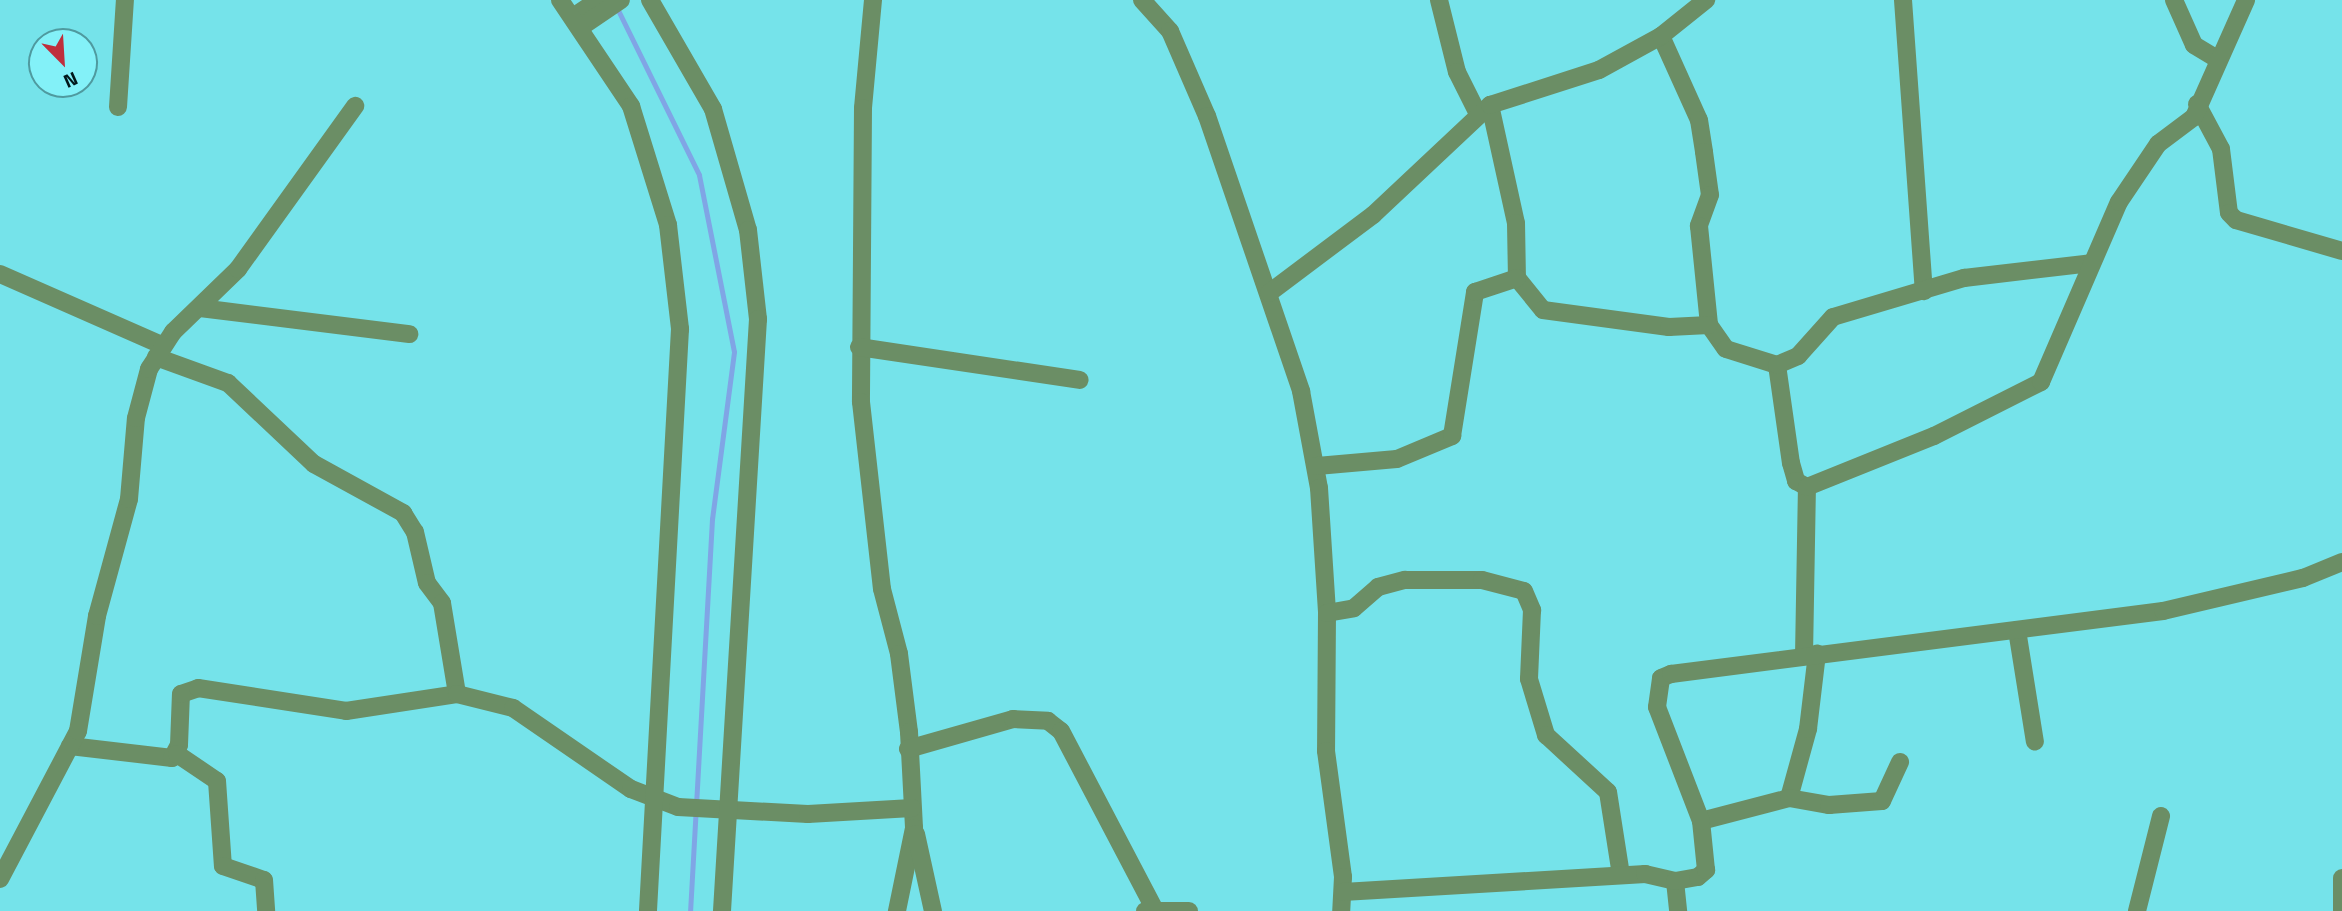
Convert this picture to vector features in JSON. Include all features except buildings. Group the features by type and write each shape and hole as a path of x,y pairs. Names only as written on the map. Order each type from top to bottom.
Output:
{"street":[{"path":"118,107 125,0"},
{"path":"560,0 589,13 631,106 668,225 680,329 649,911"},
{"path":"589,13 621,0"},
{"path":"650,0 713,109 748,230 758,319 722,911"},
{"path":"873,0 863,108 859,348 882,589 899,654 914,828 933,911"},
{"path":"1142,0 1170,31 1186,65 1289,344 1317,466 1327,613 1326,751 1343,892 1341,911"},
{"path":"1439,0 1457,72 1484,109 1516,223 1517,278 1543,310 1556,315 1709,325"},
{"path":"1269,293 1373,215 1484,109 1589,74 1661,36 1706,0"},
{"path":"1903,0 1924,291"},
{"path":"2174,0 2193,45 2219,60"},
{"path":"1777,365 1791,463 1796,481 1807,486 1934,436 2041,382 2072,322 2091,262 2137,171 2158,144 2188,124 2246,0"},
{"path":"1661,36 1699,120 1710,195 1699,226 1709,325 1726,349 1777,365 1804,351 1833,317 1924,291 2022,268 2091,262"},
{"path":"2197,104 2221,149 2229,213 2236,220 2342,251"},
{"path":"0,879 70,746 129,499 141,391 159,351 239,269 355,106"},
{"path":"0,274 228,383 314,464 403,513 415,532 427,583 442,604 457,694"},
{"path":"1317,466 1397,459 1452,436 1475,292 1517,278"},
{"path":"200,308 409,334"},
{"path":"859,348 1080,380"},
{"path":"1789,798 1808,729 1810,655 1807,486"},
{"path":"1343,892 1621,875 1690,881 1706,870 1701,821 1657,707 1661,678 1810,655 2163,611 2302,579 2342,562"},
{"path":"1327,613 1354,608 1378,587 1405,580 1482,580 1524,591 1532,610 1529,679 1546,735 1608,792 1621,875"},
{"path":"2017,629 2035,742"},
{"path":"177,754 181,694 198,688 346,711 457,694 513,708 656,802 729,813 912,808"},
{"path":"908,748 1013,719 1048,721 1061,731 1150,910 1189,911"},
{"path":"70,746 177,754 217,780 223,866 264,880 266,911"},
{"path":"1701,821 1789,798 1829,805 1881,801 1900,762"},
{"path":"2137,911 2161,816"},
{"path":"897,911 914,828"},
{"path":"2339,910 2342,878"},
{"path":"1675,881 1678,911"}],"waterway":[{"path":"616,6 699,175 734,352 712,519 690,911"}]}
